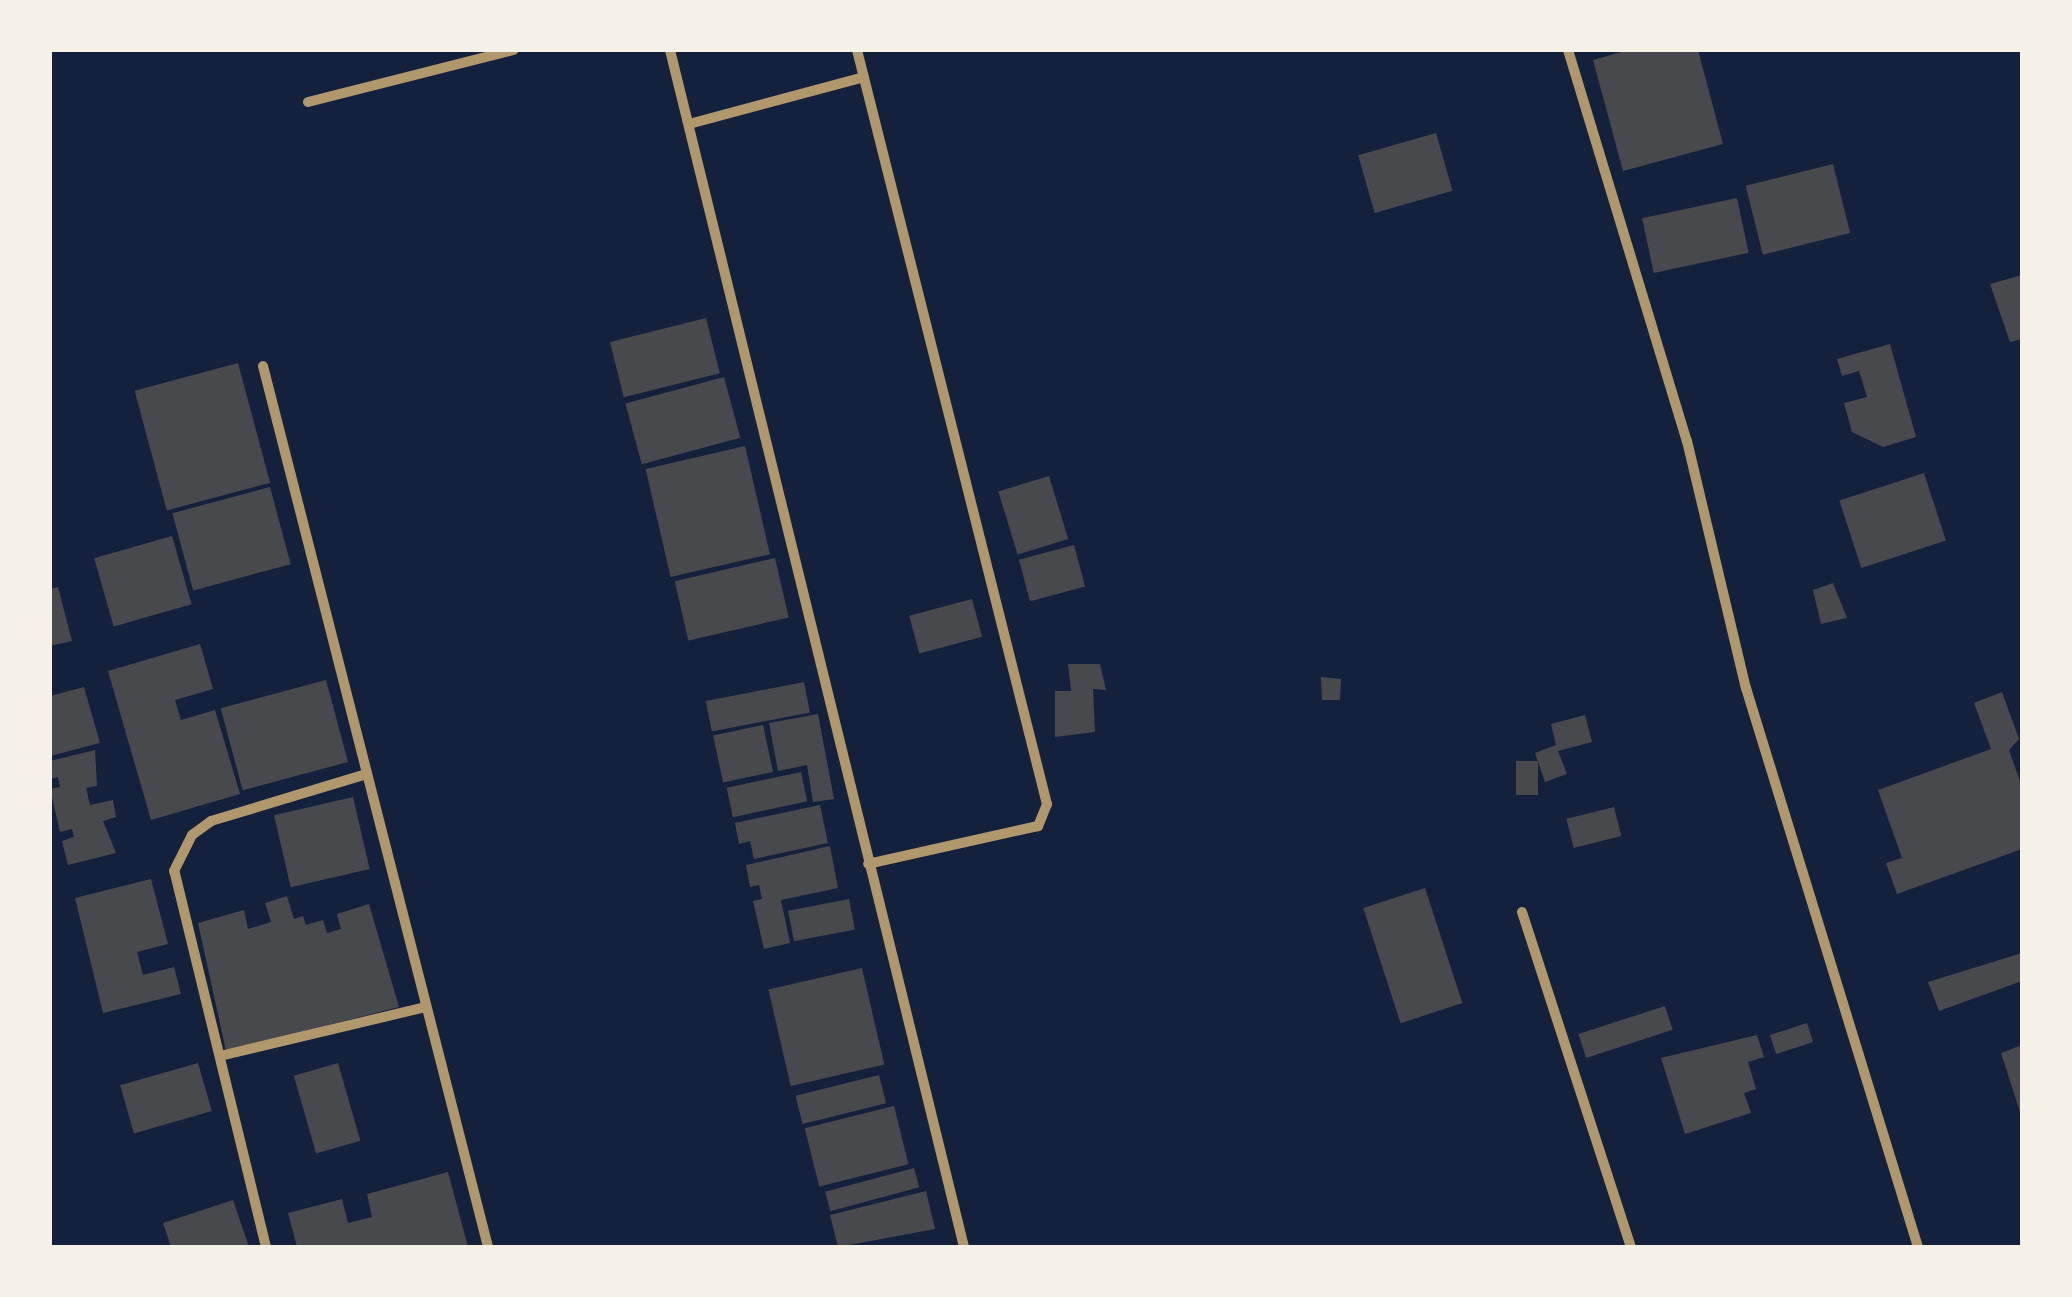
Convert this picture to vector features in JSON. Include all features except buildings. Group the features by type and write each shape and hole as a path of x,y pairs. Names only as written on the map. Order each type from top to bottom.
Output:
{"street":[{"path":"308,102 514,50"},
{"path":"670,50 964,1247"},
{"path":"857,50 1047,804 1038,826 868,864"},
{"path":"1568,50 1686,441 1746,688 1918,1247"},
{"path":"689,124 864,78"},
{"path":"263,366 488,1247"},
{"path":"266,1247 174,871 179,854 211,821 367,774"},
{"path":"1522,912 1632,1247"},
{"path":"220,1056 426,1007"}]}
